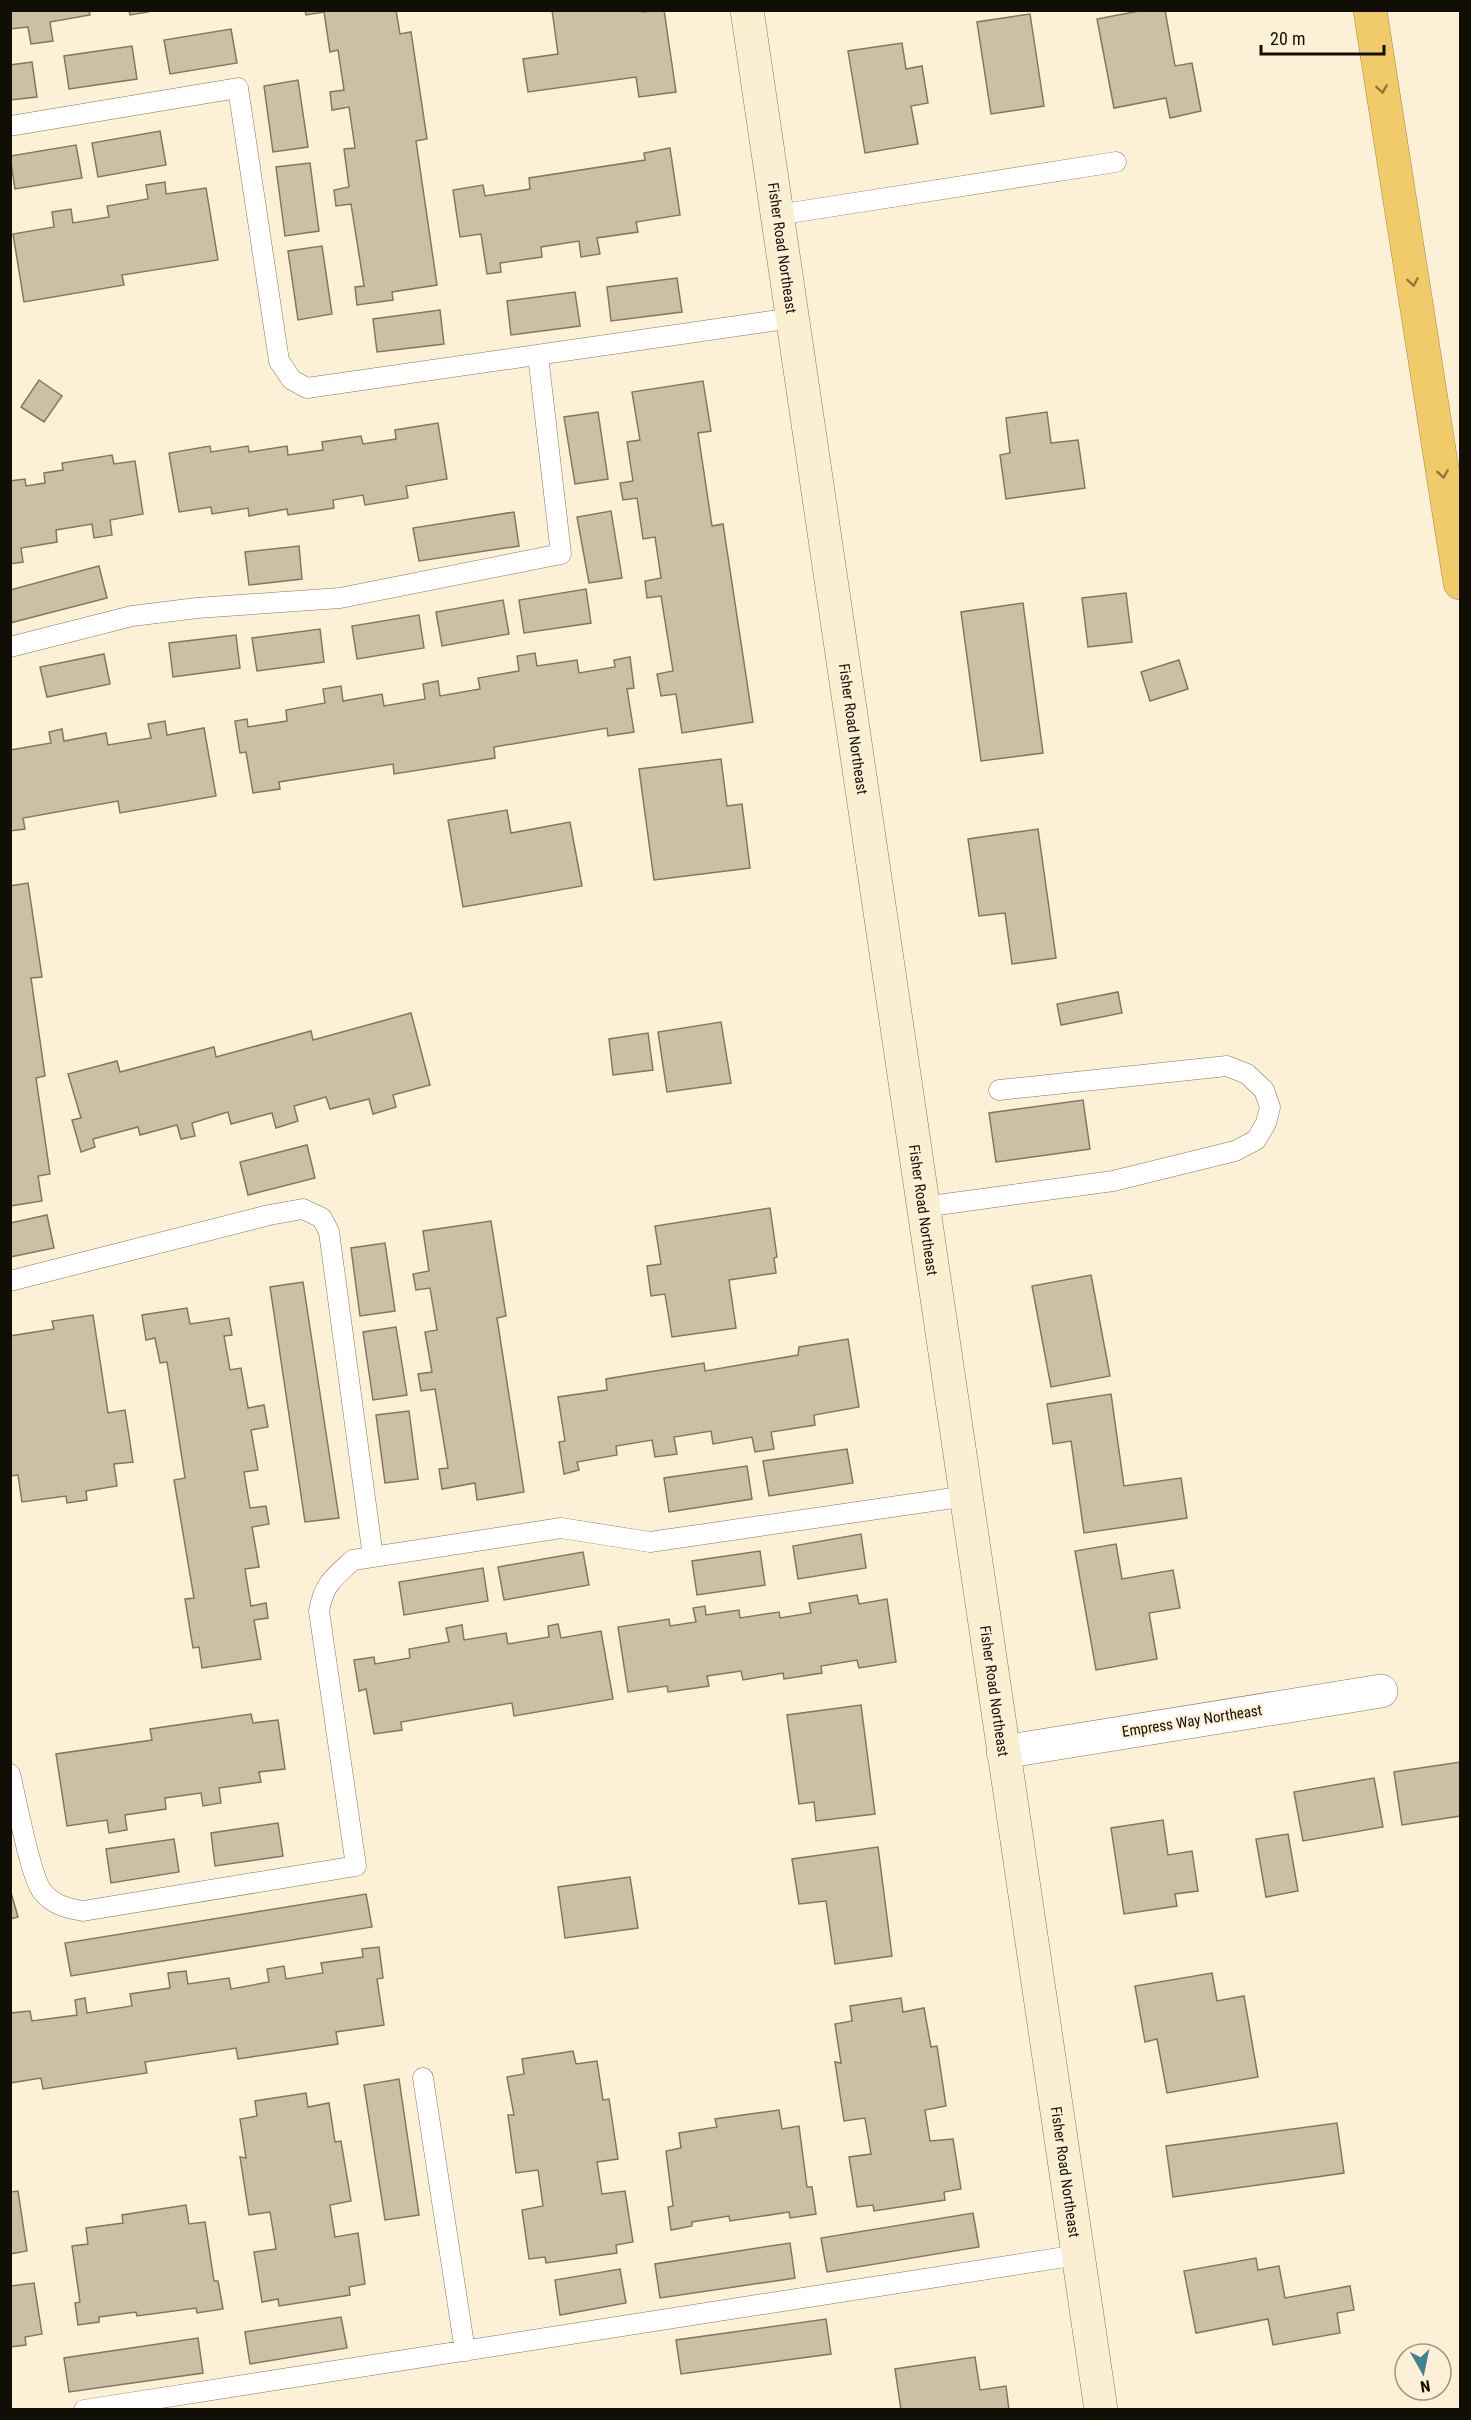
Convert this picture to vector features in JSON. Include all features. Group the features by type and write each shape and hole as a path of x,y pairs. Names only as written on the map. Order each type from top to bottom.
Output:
{"highway":[{"path":"1370,10 1461,583"}],"street":[{"name":"Fisher Road Northeast","path":"747,10 1101,2409"},
{"name":"Empress Way Northeast","path":"1003,1752 1381,1691"}],"lane":[{"path":"10,126 238,88 279,361 292,380 307,388 793,318"},
{"path":"777,215 1116,162"},
{"path":"10,647 132,616 197,608 340,598 561,554 538,355"},
{"path":"923,1207 1113,1181 1235,1151 1256,1140 1266,1124 1270,1107 1264,1090 1256,1082 1247,1074 1227,1066 999,1089"},
{"path":"10,1281 268,1215 303,1209 322,1218 329,1232 373,1557"},
{"path":"10,1774 32,1867 41,1890 61,1907 82,1911 356,1866 320,1611 322,1593 353,1560 561,1528 650,1542 967,1497"},
{"path":"423,2078 465,2351"},
{"path":"84,2409 1078,2255"}],"building":[{"path":"10,10 89,10 90,15 50,22 53,41 31,44 28,27 10,29"},
{"path":"129,10 147,10 148,12 130,15"},
{"path":"305,10 396,10 400,34 411,32 427,139 416,141 437,285 392,292 393,300 357,305 355,287 364,286 351,204 336,206 334,190 349,187 344,149 355,148 349,107 332,110 330,92 344,90 338,50 330,52 324,12 306,15"},
{"path":"552,10 643,10 643,12 664,10 676,92 639,97 636,77 528,92 523,59 558,54"},
{"path":"1144,10 1165,10 1175,66 1192,63 1201,111 1170,118 1166,98 1114,108 1097,19"},
{"path":"1030,14 1044,106 991,114 977,22"},
{"path":"231,29 237,63 170,74 164,40"},
{"path":"902,43 906,69 922,66 928,103 911,106 918,144 865,153 848,51"},
{"path":"132,46 137,79 69,89 64,56"},
{"path":"32,62 37,97 10,100 10,65"},
{"path":"298,80 308,147 273,152 264,86"},
{"path":"160,131 166,165 98,177 92,143"},
{"path":"76,145 82,178 15,189 10,156"},
{"path":"670,148 680,215 636,222 638,232 597,238 600,254 581,257 579,241 541,247 542,257 500,263 501,272 487,274 481,234 460,237 453,190 483,185 485,196 530,189 529,178 645,160 644,153"},
{"path":"310,163 319,231 285,236 276,167"},
{"path":"165,182 166,194 206,188 218,260 122,275 124,285 24,302 13,234 54,227 52,212 71,209 73,223 109,217 107,206 148,199 146,185"},
{"path":"322,246 332,314 298,320 288,251"},
{"path":"677,278 682,312 611,321 607,287"},
{"path":"575,292 580,326 511,335 507,301"},
{"path":"440,310 444,344 377,352 373,319"},
{"path":"39,380 62,396 44,422 21,407"},
{"path":"703,381 711,431 698,433 712,526 723,524 753,722 682,733 676,694 661,696 657,674 673,671 661,596 647,598 645,581 661,578 655,537 643,539 637,498 623,500 620,483 633,481 627,442 640,440 632,392"},
{"path":"598,412 608,479 575,484 564,417"},
{"path":"1047,412 1051,443 1078,440 1085,488 1006,499 1000,455 1010,453 1006,418"},
{"path":"438,423 447,479 406,486 408,498 365,505 363,495 333,500 334,508 288,515 287,509 249,516 248,508 212,514 211,507 179,512 169,453 210,446 211,452 248,446 249,452 287,446 288,455 323,450 322,442 361,436 363,444 396,439 395,430"},
{"path":"112,455 114,464 135,461 143,514 110,520 112,535 94,538 92,524 56,530 57,542 21,548 23,562 10,564 10,481 25,479 26,486 45,483 44,473 63,470 62,463"},
{"path":"611,511 622,578 589,583 577,517"},
{"path":"514,512 519,546 419,561 413,528"},
{"path":"299,546 302,579 249,585 245,552"},
{"path":"99,566 107,598 10,623 10,590"},
{"path":"586,589 591,623 524,633 519,600"},
{"path":"1126,593 1132,642 1088,647 1082,598"},
{"path":"503,600 509,634 442,646 436,612"},
{"path":"1023,603 1043,753 981,761 961,612"},
{"path":"419,615 424,648 357,659 352,626"},
{"path":"320,629 324,662 257,671 252,638"},
{"path":"236,635 240,668 173,677 169,643"},
{"path":"535,653 537,666 577,660 579,673 615,667 614,660 630,657 634,688 627,689 634,732 608,736 607,728 494,747 495,758 394,774 393,764 279,782 280,789 253,793 246,752 240,753 235,721 247,719 248,727 287,721 286,710 325,703 323,689 341,686 343,701 382,694 384,706 425,699 423,684 438,681 440,696 480,689 478,678 519,671 517,656"},
{"path":"104,654 110,684 47,697 40,667"},
{"path":"1179,660 1188,689 1150,701 1141,672"},
{"path":"165,721 167,735 204,728 216,796 120,813 118,801 23,818 25,829 10,831 11,750 51,743 49,732 62,729 64,741 106,733 108,745 151,738 148,724"},
{"path":"721,759 727,806 742,804 750,868 654,880 639,769"},
{"path":"507,810 511,833 570,822 582,886 463,907 448,820"},
{"path":"1038,829 1056,958 1012,964 1005,913 979,916 968,839"},
{"path":"28,883 42,977 31,978 45,1076 36,1078 50,1174 38,1176 42,1201 10,1206 10,886"},
{"path":"1118,992 1122,1013 1061,1025 1057,1004"},
{"path":"411,1013 430,1085 393,1095 396,1107 373,1114 369,1099 330,1109 326,1097 294,1106 298,1121 276,1128 272,1113 231,1124 228,1112 192,1123 195,1136 181,1139 177,1125 140,1135 138,1127 93,1139 95,1147 81,1152 72,1120 81,1118 68,1074 117,1061 120,1072 214,1047 216,1057 311,1031 313,1040"},
{"path":"721,1022 731,1083 667,1092 658,1032"},
{"path":"648,1033 653,1070 613,1075 609,1039"},
{"path":"1083,1100 1090,1149 996,1162 989,1113"},
{"path":"307,1145 315,1178 248,1195 240,1162"},
{"path":"770,1208 777,1257 774,1258 776,1273 729,1280 736,1328 672,1337 665,1294 651,1296 647,1266 661,1264 655,1226"},
{"path":"47,1215 54,1248 10,1257 10,1223"},
{"path":"491,1221 506,1316 497,1318 524,1492 477,1500 475,1483 442,1489 439,1469 448,1468 435,1389 421,1391 418,1374 432,1372 425,1332 437,1330 430,1288 416,1290 413,1274 429,1271 423,1231"},
{"path":"385,1243 395,1311 360,1316 351,1248"},
{"path":"1091,1275 1110,1376 1051,1387 1032,1286"},
{"path":"303,1282 339,1518 305,1522 270,1287"},
{"path":"187,1308 190,1324 229,1318 232,1335 224,1336 230,1370 241,1368 248,1408 264,1405 268,1427 251,1430 258,1470 244,1472 250,1508 266,1506 269,1524 252,1527 259,1567 245,1569 251,1606 266,1603 268,1618 254,1620 261,1659 202,1668 199,1647 193,1648 185,1599 194,1598 174,1480 185,1478 167,1362 160,1363 155,1338 146,1340 142,1315"},
{"path":"93,1315 108,1413 125,1410 133,1462 114,1464 117,1486 86,1491 87,1500 67,1503 66,1496 22,1502 18,1475 11,1476 10,1474 10,1336 54,1329 52,1321"},
{"path":"396,1327 407,1395 373,1400 363,1332"},
{"path":"848,1339 859,1407 814,1415 815,1425 771,1432 774,1449 755,1452 752,1437 713,1444 711,1431 674,1437 677,1454 655,1457 652,1440 616,1446 617,1455 577,1462 579,1470 564,1474 559,1442 565,1441 558,1397 607,1390 606,1379 704,1363 705,1371 798,1355 799,1347"},
{"path":"1111,1394 1124,1486 1181,1478 1187,1518 1084,1533 1071,1441 1053,1444 1047,1404"},
{"path":"409,1411 418,1479 385,1483 376,1415"},
{"path":"847,1449 853,1483 769,1496 763,1461"},
{"path":"747,1466 752,1499 669,1512 664,1478"},
{"path":"861,1534 866,1568 798,1579 793,1546"},
{"path":"1116,1544 1122,1579 1173,1570 1180,1608 1149,1613 1157,1659 1096,1670 1075,1551"},
{"path":"760,1551 765,1585 697,1595 692,1561"},
{"path":"583,1552 589,1585 504,1600 498,1567"},
{"path":"483,1568 488,1601 404,1615 399,1582"},
{"path":"857,1595 859,1604 887,1599 896,1662 859,1668 857,1660 821,1666 822,1673 784,1679 783,1673 743,1680 741,1671 707,1676 709,1686 668,1692 667,1686 628,1692 618,1627 669,1619 670,1626 696,1622 693,1608 705,1606 706,1615 739,1610 740,1618 779,1612 780,1618 811,1613 809,1603"},
{"path":"558,1624 561,1638 601,1631 613,1699 514,1716 512,1703 401,1722 402,1730 374,1734 366,1689 359,1691 354,1660 374,1657 375,1664 410,1658 409,1649 449,1642 446,1628 462,1625 464,1640 506,1633 508,1644 549,1637 548,1626"},
{"path":"861,1705 875,1814 816,1821 814,1802 799,1804 787,1715"},
{"path":"251,1714 253,1723 278,1720 285,1769 259,1772 261,1782 219,1788 221,1803 203,1806 201,1793 165,1798 166,1809 125,1815 127,1830 109,1833 107,1820 67,1826 56,1754 152,1740 150,1729"},
{"path":"1460,1762 1460,1816 1402,1825 1394,1772"},
{"path":"1374,1778 1383,1827 1303,1841 1294,1792"},
{"path":"1163,1820 1168,1855 1192,1851 1198,1891 1175,1894 1177,1906 1124,1914 1111,1828"},
{"path":"278,1823 283,1856 215,1866 211,1833"},
{"path":"1288,1834 1298,1891 1266,1897 1256,1839"},
{"path":"174,1839 179,1872 111,1883 106,1849"},
{"path":"878,1847 892,1956 835,1964 826,1901 799,1904 792,1859"},
{"path":"630,1877 638,1928 565,1938 558,1887"},
{"path":"10,1889 18,1917 10,1919"},
{"path":"366,1894 372,1927 71,1976 65,1943"},
{"path":"379,1947 383,1978 377,1979 384,2025 336,2032 338,2044 238,2059 236,2048 145,2062 147,2073 43,2089 41,2078 10,2083 10,2013 30,2011 32,2021 77,2015 75,2000 85,1998 87,2013 132,2006 130,1994 170,1988 168,1973 186,1971 188,1984 229,1978 231,1989 269,1982 267,1969 284,1966 286,1979 323,1973 321,1963 363,1957 362,1949"},
{"path":"1212,1973 1217,2001 1244,1996 1258,2077 1167,2093 1157,2039 1145,2042 1135,1986"},
{"path":"901,1998 903,2012 924,2008 931,2047 937,2046 946,2106 925,2110 930,2141 953,2139 961,2189 944,2192 945,2200 874,2211 873,2205 857,2207 849,2157 871,2154 865,2118 844,2121 835,2062 841,2063 835,2024 852,2021 850,2006"},
{"path":"573,2051 576,2064 597,2061 603,2100 609,2099 618,2159 597,2162 602,2194 625,2191 633,2242 616,2245 617,2253 546,2263 545,2257 529,2259 522,2210 543,2206 538,2170 516,2173 508,2115 514,2115 507,2077 524,2074 522,2059"},
{"path":"399,2079 419,2215 385,2220 364,2085"},
{"path":"306,2093 308,2107 329,2103 335,2142 341,2141 351,2201 330,2205 335,2237 358,2233 365,2284 349,2287 350,2295 279,2306 278,2299 262,2302 254,2252 276,2249 270,2212 249,2215 240,2157 246,2158 240,2119 257,2116 255,2101"},
{"path":"779,2110 782,2129 799,2126 807,2187 812,2187 816,2214 790,2218 789,2212 730,2221 729,2216 692,2222 692,2226 671,2230 668,2207 673,2206 666,2151 681,2148 679,2133 717,2127 715,2119"},
{"path":"1337,2123 1344,2173 1173,2197 1166,2146"},
{"path":"10,2187 11,2192 18,2191 27,2251 10,2254"},
{"path":"186,2205 189,2224 205,2222 214,2281 218,2281 223,2309 197,2313 196,2308 137,2316 136,2312 99,2317 99,2322 78,2325 75,2303 80,2302 72,2246 88,2244 86,2228 123,2223 122,2215"},
{"path":"973,2213 979,2247 827,2272 821,2238"},
{"path":"790,2243 795,2278 660,2298 655,2264"},
{"path":"1256,2258 1258,2270 1279,2266 1285,2298 1350,2286 1354,2310 1337,2313 1340,2333 1273,2345 1268,2319 1196,2333 1184,2271"},
{"path":"620,2269 626,2303 560,2315 555,2280"},
{"path":"10,2283 11,2286 34,2283 42,2334 25,2337 26,2345 10,2347"},
{"path":"341,2317 347,2348 250,2364 245,2332"},
{"path":"826,2319 831,2354 681,2374 676,2340"},
{"path":"198,2338 203,2373 69,2392 64,2358"},
{"path":"975,2357 980,2390 1006,2386 1009,2410 901,2410 895,2369"}]}
